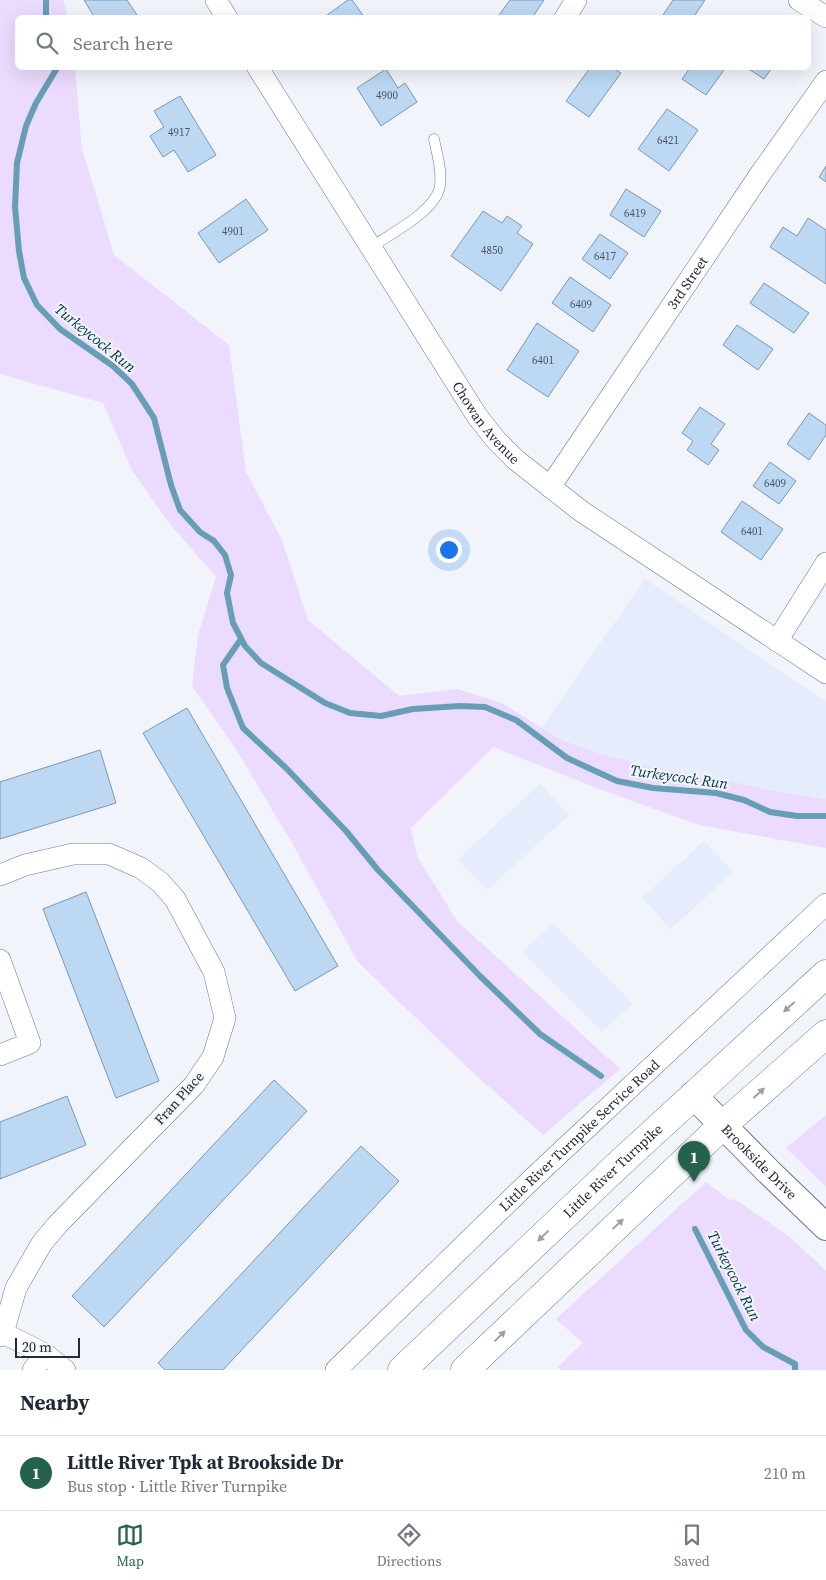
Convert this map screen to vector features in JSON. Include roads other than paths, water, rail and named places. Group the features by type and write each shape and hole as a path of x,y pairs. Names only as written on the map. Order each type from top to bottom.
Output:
{"main road":[{"name":"Little River Turnpike","path":"402,1370 693,1095 826,974"},
{"path":"465,1370 723,1125 826,1034"}],"street":[{"path":"567,15 576,0"},
{"path":"799,0 826,17"},
{"name":"Chowan Avenue","path":"259,70 477,416 496,440 516,460 581,511 826,673"},
{"name":"3rd Street","path":"550,486 756,181 826,81"},
{"path":"777,641 826,563"},
{"name":"Fran Place","path":"0,875 25,865 73,854 109,854 141,868 160,882 175,899 214,972 225,1018 213,1057 194,1085 58,1224 42,1243 16,1288 2,1334"},
{"name":"Little River Turnpike Service Road","path":"336,1370 531,1180 826,904"},
{"path":"0,960 30,1043 0,1056"},
{"name":"Brookside Drive","path":"693,1095 826,1227"},
{"path":"2,1334 39,1362 65,1370"}],"lane":[{"path":"370,248 425,210 436,198 440,186 440,170 434,139"}],"waterway":[{"name":"Turkeycock Run","path":"46,0 46,15"},
{"name":"Turkeycock Run","path":"56,70 36,103 26,126 17,163 15,207 19,251 24,278 37,305 60,329 113,366 132,384 154,418 171,485 180,510 200,532 214,541 225,555 231,575 227,593 233,623 245,646 261,663 325,703 350,713 381,716 413,709 460,706 485,707 516,720 567,758 617,781 653,788 716,793 744,800 770,812 797,816 826,816"},
{"name":"Turkeycock Run","path":"241,639 223,665 227,688 243,728 287,769 346,831 378,870 480,976 540,1034 601,1076"},
{"name":"Turkeycock Run","path":"695,1229 746,1330 763,1347 795,1364 795,1370"}],"place":[{"name":"Little River Tpk at Brookside Dr","path":"694,1182"}]}
